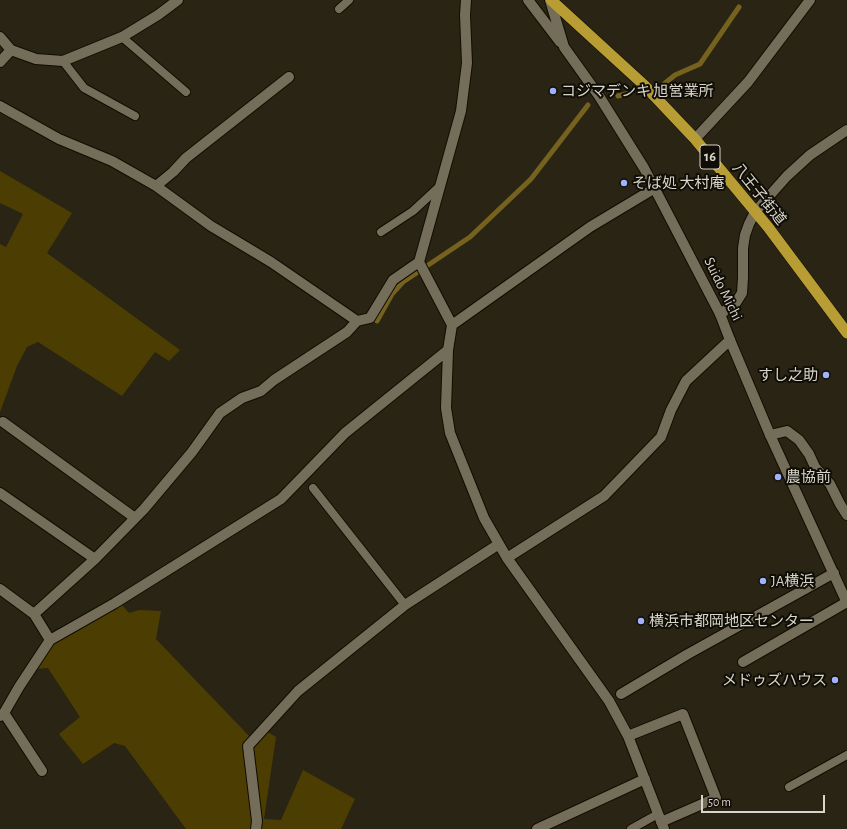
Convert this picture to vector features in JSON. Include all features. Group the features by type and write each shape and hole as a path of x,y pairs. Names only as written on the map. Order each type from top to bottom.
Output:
{"highway":[{"name":"八王子街道","path":"550,0 644,85 695,139 768,227 847,333"}],"street":[{"path":"0,37 10,50 36,59 63,61 122,37 158,15 178,0"},
{"path":"34,614 95,559 144,509 192,452 220,413 242,398 261,391 274,380 347,332 357,321 370,318 393,280 419,262 461,111 467,63 465,15 466,0"},
{"path":"528,0 564,47"},
{"name":"Suido Michi","path":"550,0 564,47 599,96 644,168 720,314 770,435 847,602"},
{"path":"695,139 748,82 810,0"},
{"path":"0,62 10,50"},
{"path":"156,186 173,172 186,158 289,77"},
{"path":"0,106 59,139 112,161 156,186 211,226 271,262 357,321"},
{"path":"720,314 735,304 742,294 743,248 747,229 755,212 788,176 810,155 847,130"},
{"path":"452,325 590,227 654,188"},
{"path":"419,262 452,325 448,350 446,408 450,433 484,518 507,558 609,701 628,736 661,822 716,798 683,714 628,736"},
{"path":"507,558 604,496 661,437 671,410 686,381 730,340"},
{"path":"42,771 2,714 50,640 115,603 281,499 345,433 448,350"},
{"path":"3,422 135,518"},
{"path":"770,435 788,431 799,440 809,454 815,467 830,484 847,515"},
{"path":"0,493 95,559"},
{"path":"256,829 257,822 248,746 298,691 405,605 499,544"},
{"path":"621,694 688,654 834,573"},
{"path":"0,589 34,614 50,640"},
{"path":"743,662 847,602"},
{"path":"537,829 644,779"}],"lane":[{"path":"339,9 349,0"},
{"path":"122,37 186,92"},
{"path":"63,61 84,88 135,116"},
{"path":"381,232 413,211 441,184"},
{"path":"313,488 405,605"},
{"path":"789,787 847,755"},
{"path":"631,829 661,822"}],"shaded area":[{"path":"0,171 72,213 47,253 180,350 169,361 155,352 122,396 38,342 27,347 17,366 0,412 0,244 6,247 23,214 0,203"},
{"path":"121,604 129,613 139,610 161,611 156,639 251,738 261,728 276,737 264,819 281,820 303,770 355,799 341,829 186,829 125,746 114,743 83,764 59,734 80,717 48,668 35,669 53,642"}],"waterway":[{"path":"664,84 675,75 700,64 739,7"},
{"path":"618,96 630,93"},
{"path":"377,321 392,294 403,282 470,237 531,179 588,105"}],"place":[{"name":"コジマデンキ 旭営業所","path":"553,91"},
{"name":"そば処 大村庵","path":"624,183"},
{"name":"すし之助","path":"826,375"},
{"name":"農協前","path":"778,477"},
{"name":"JA横浜","path":"763,581"},
{"name":"横浜市都岡地区センター","path":"641,621"},
{"name":"メドゥズハウス","path":"835,680"}]}
